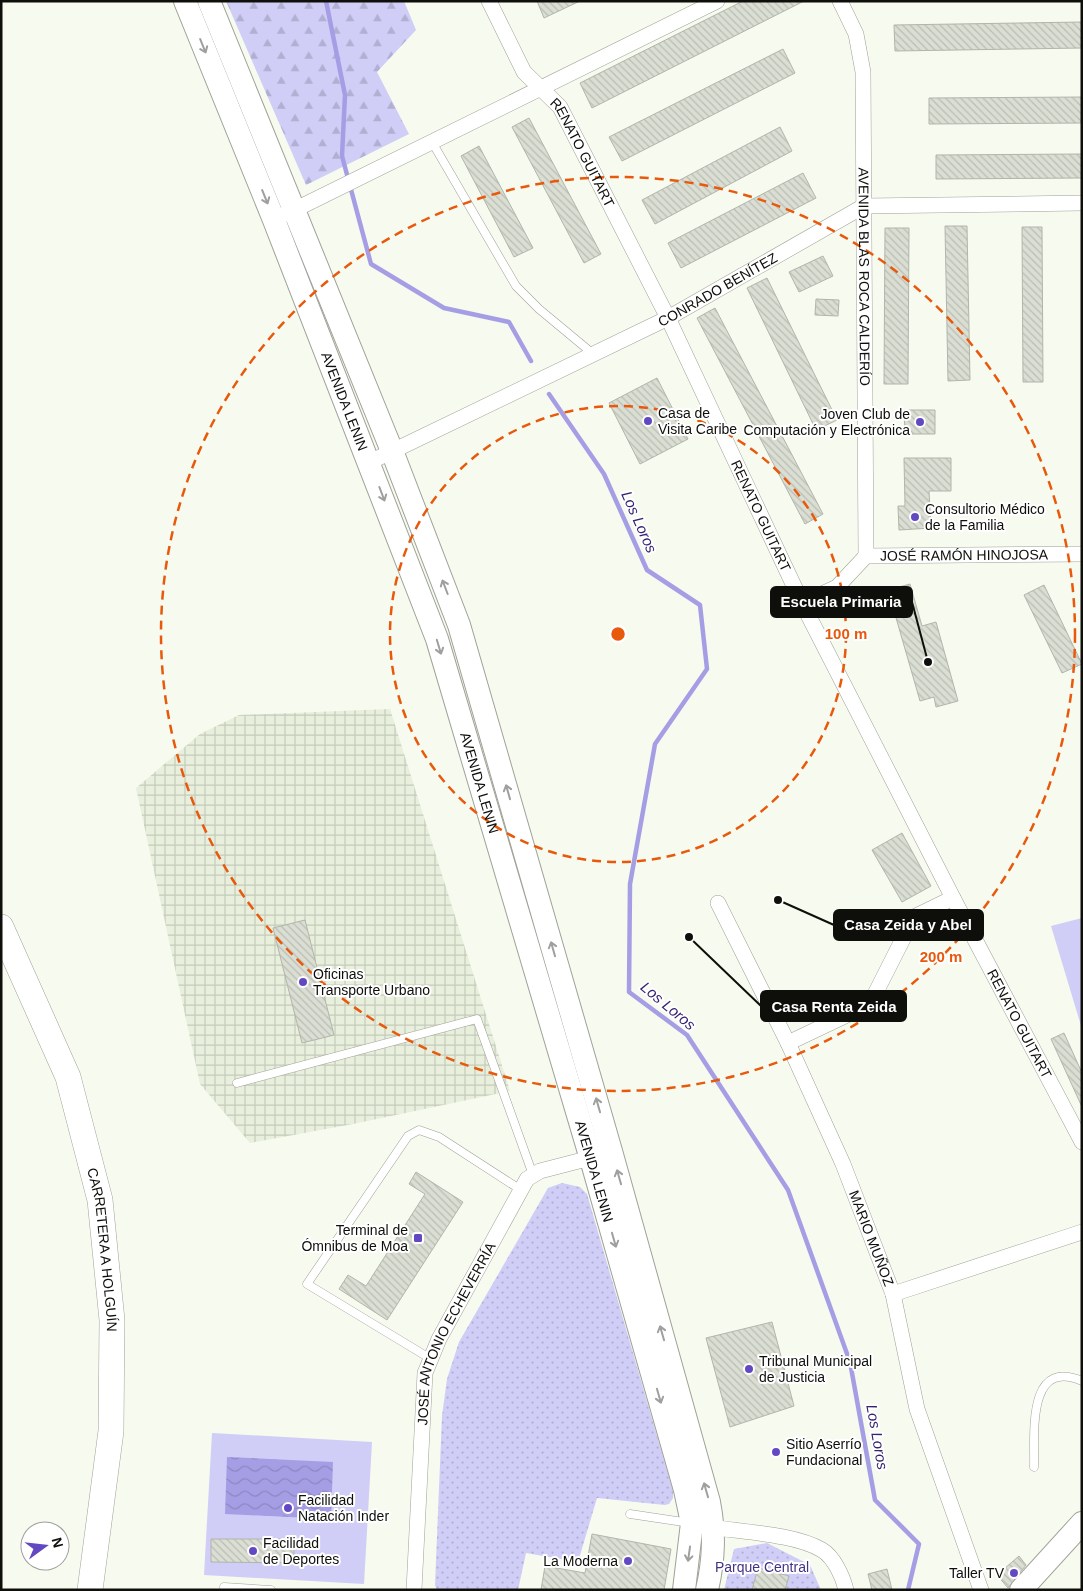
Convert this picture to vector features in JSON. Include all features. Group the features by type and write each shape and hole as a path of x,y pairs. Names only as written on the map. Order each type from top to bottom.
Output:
{"main road":[{"name":"AVENIDA LENIN","path":"185,1 370,462 437,639 591,1159 685,1490 692,1523 691,1547 684,1590"},
{"name":"AVENIDA LENIN","path":"210,1 392,451 459,624 612,1152 709,1502 714,1528 714,1548 707,1590"},
{"name":"CARRETERA A HOLGUÍN","path":"1,927 68,1077 100,1200 112,1320 111,1431 90,1590"},
{"path":"1021,1590 1082,1523"}],"street":[{"name":"RENATO GUITART","path":"489,1 524,72 560,107 668,318 802,603 952,898 1082,1142"},
{"path":"274,220 717,1"},
{"name":"AVENIDA BLAS ROCA CALDERÍO","path":"840,1 856,34 864,72 866,556"},
{"name":"CONRADO BENÍTEZ","path":"370,462 592,353 668,318 864,206 1082,203"},
{"name":"JOSÉ RAMÓN HINOJOSA","path":"802,603 837,587 866,556 1082,554"},
{"path":"788,1043 870,1004 914,917 952,898"},
{"name":"MARIO MUÑOZ","path":"718,903 788,1043 843,1164 893,1294 917,1409 981,1590"},
{"path":"533,1175 540,1171 612,1152"},
{"name":"JOSÉ ANTONIO ECHEVERRÍA","path":"414,1590 425,1373 439,1340 527,1179 533,1175"},
{"path":"893,1294 1082,1232"},
{"path":"692,1523 714,1528 783,1537 823,1551 842,1576 846,1590"}],"lane":[{"path":"432,142 516,286 539,309 592,353"},
{"path":"237,1083 477,1019 533,1175"},
{"path":"432,1359 307,1284 408,1136 419,1130 440,1136 521,1190"},
{"path":"1034,1468 1038,1399 1042,1387 1053,1378 1060,1376 1082,1380"},
{"path":"630,1514 692,1523"},
{"path":"224,1587 271,1590"}],"shaded area":[{"path":"390,709 510,1091 353,1124 250,1143 200,1084 136,788 200,734 239,715"}],"green space":[{"path":"226,1 404,1 416,30 377,72 409,134 306,185"},
{"path":"1082,918 1082,1029 1051,926"},
{"path":"562,1183 580,1187 587,1194 673,1491 673,1498 669,1504 665,1505 597,1498 578,1562 526,1553 518,1590 437,1590 435,1585 442,1416 447,1379 459,1342 548,1188"},
{"name":"Facilidad Natación Inder","path":"212,1433 372,1442 364,1584 204,1575"},
{"name":"Parque Central","path":"767,1543 810,1565 821,1590 724,1590 734,1549"}],"water":[{"path":"227,1457 333,1462 331,1519 225,1514"}],"building":[{"path":"537,1 580,1 544,18"},
{"path":"743,1 804,1 592,108 580,83"},
{"path":"1082,22 1082,48 895,51 894,25"},
{"path":"783,49 795,73 622,161 609,137"},
{"path":"1082,97 1082,123 929,124 929,98"},
{"path":"529,118 601,254 584,263 512,127"},
{"path":"780,127 792,151 655,224 642,200"},
{"path":"479,146 533,248 514,257 461,156"},
{"path":"1082,154 1082,178 936,179 936,155"},
{"path":"803,173 816,198 681,268 668,243"},
{"path":"945,226 967,226 970,380 948,381"},
{"path":"1022,227 1042,227 1043,382 1023,382"},
{"path":"885,228 909,228 908,384 884,384"},
{"path":"823,256 833,276 799,292 789,272"},
{"path":"767,278 837,420 816,430 747,288"},
{"path":"816,299 839,300 838,316 815,315"},
{"path":"715,308 823,514 805,524 697,318"},
{"name":"Casa de Visita Caribe","path":"657,378 688,439 640,464 609,403"},
{"name":"Joven Club de Computación y Electrónica","path":"904,410 935,410 935,434 905,434"},
{"path":"904,458 951,458 951,491 929,491 931,528 899,530 898,506 905,506"},
{"path":"910,584 922,626 936,622 958,701 936,707 934,697 920,701 888,590"},
{"path":"1044,585 1082,664 1062,673 1024,595"},
{"path":"902,833 931,886 902,902 872,850"},
{"name":"Oficinas Transporte Urbano","path":"305,920 334,1035 302,1043 273,928"},
{"path":"1064,1033 1082,1073 1082,1107 1051,1039"},
{"name":"Terminal de Ómnibus de Moa","path":"416,1172 463,1202 387,1320 339,1289 348,1275 366,1286 425,1194 409,1184"},
{"name":"Tribunal Municipal de Justicia","path":"772,1322 794,1406 730,1427 706,1338"},
{"name":"La Moderna","path":"592,1534 671,1549 664,1590 541,1590 545,1566 585,1573"},
{"name":"Facilidad de Deportes","path":"211,1539 294,1539 294,1563 211,1562"},
{"name":"Taller TV","path":"1019,1556 1026,1565 1008,1588 997,1575"},
{"path":"758,1568 789,1576 785,1590 752,1590"},
{"path":"887,1569 892,1590 872,1590 868,1574"}],"waterway":[{"path":"326,1 345,95 342,156 371,264 444,308 509,322 531,361"},
{"name":"Los Loros","path":"549,394 604,474 647,570 700,605 707,669 655,744 630,884 629,992 687,1035 788,1190 850,1362 875,1500 919,1544 908,1590"}],"place":[{"name":"Casa de Visita Caribe","path":"648,421"},
{"name":"Joven Club de Computación y Electrónica","path":"920,422"},
{"name":"Consultorio Médico de la Familia","path":"915,517"},
{"name":"Escuela Primaria","path":"928,662"},
{"name":"Casa Zeida y Abel","path":"778,900"},
{"name":"Casa Renta Zeida","path":"689,937"},
{"name":"Oficinas Transporte Urbano","path":"303,982"},
{"name":"Terminal de Ómnibus de Moa","path":"418,1238"},
{"name":"Tribunal Municipal de Justicia","path":"749,1369"},
{"name":"Sitio Aserrío Fundacional","path":"776,1452"},
{"name":"Facilidad Natación Inder","path":"288,1508"},
{"name":"Facilidad de Deportes","path":"253,1551"},
{"name":"La Moderna","path":"628,1561"},
{"name":"Taller TV","path":"1014,1573"}]}
